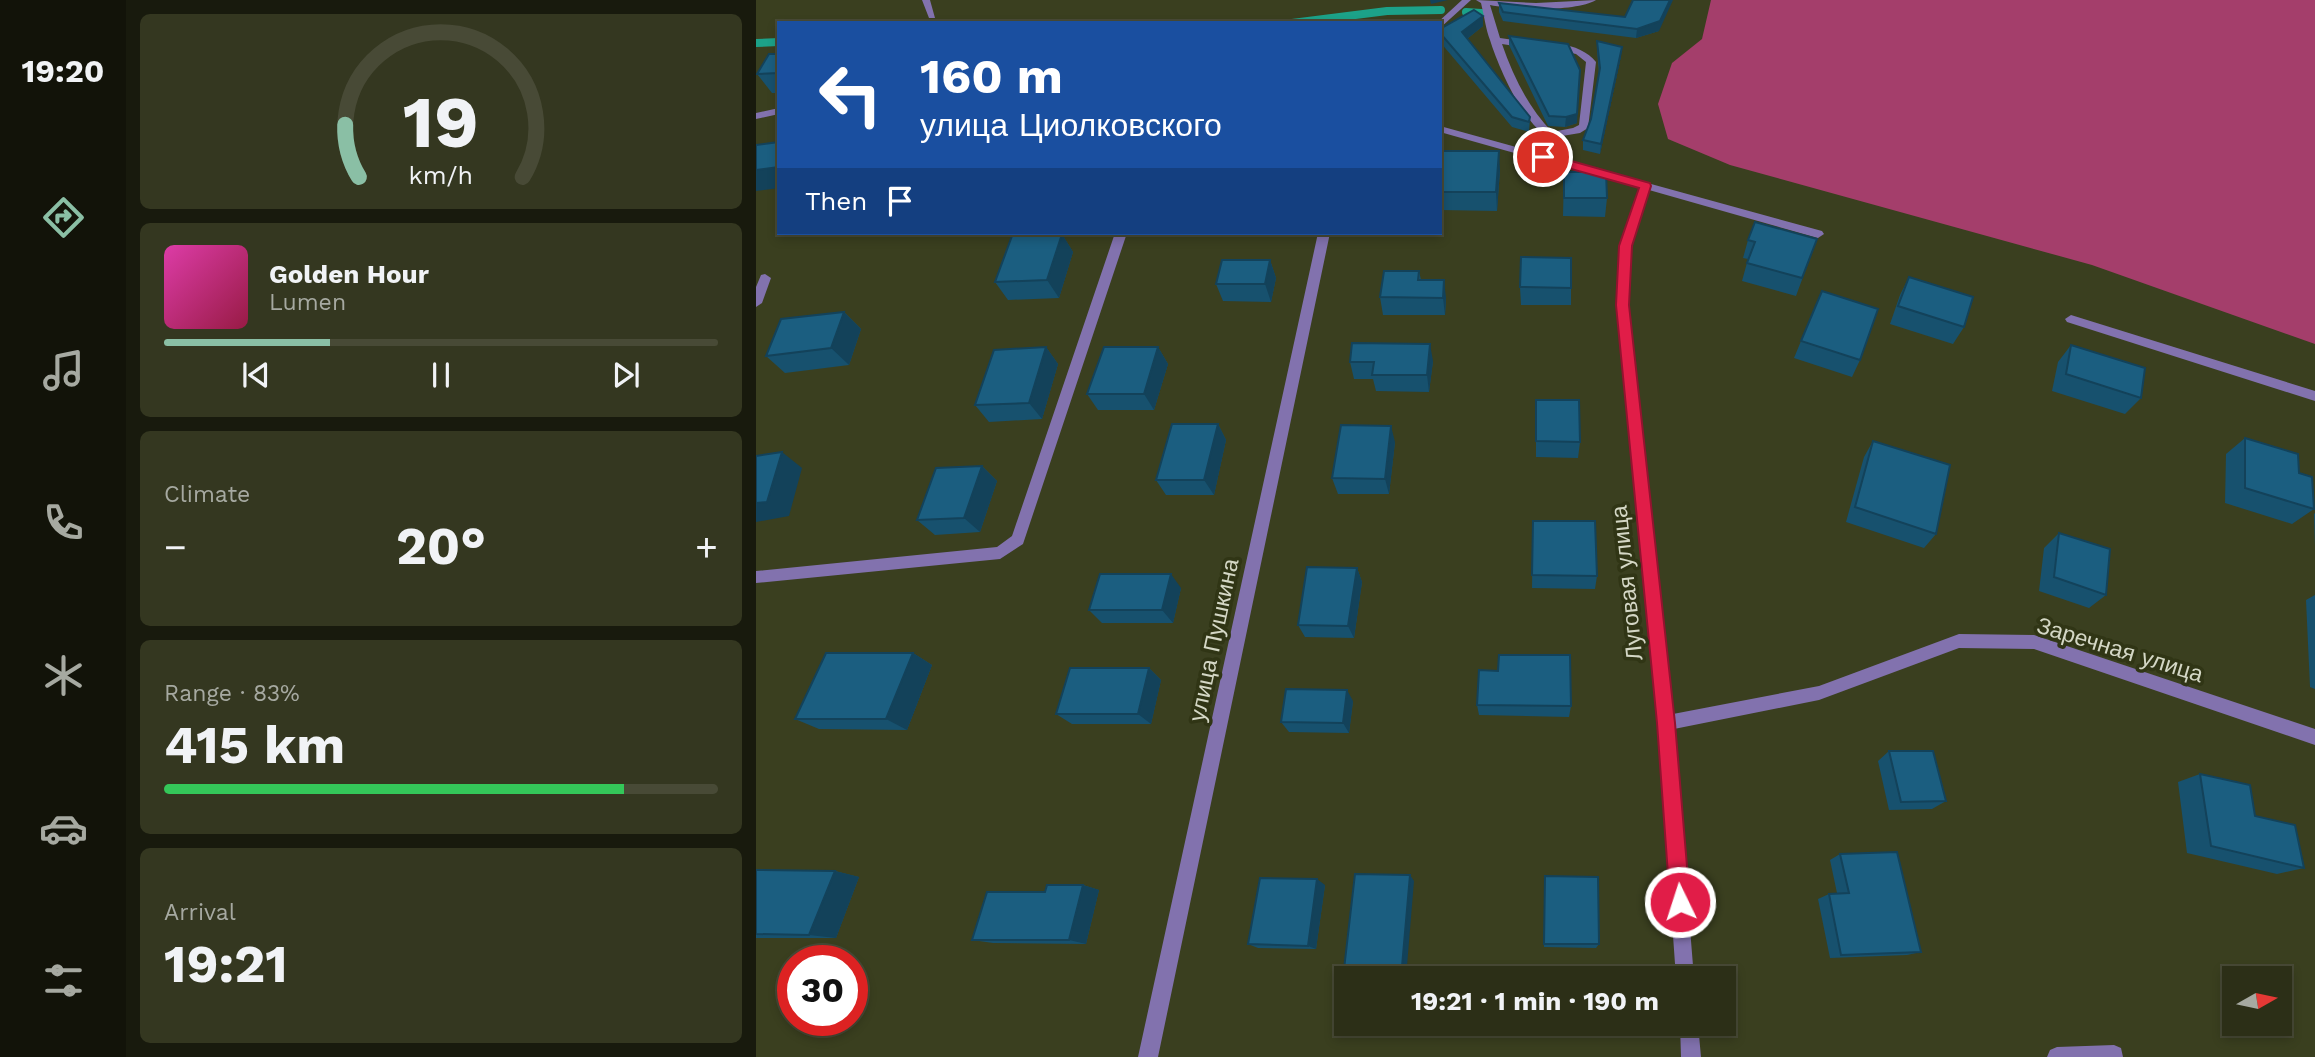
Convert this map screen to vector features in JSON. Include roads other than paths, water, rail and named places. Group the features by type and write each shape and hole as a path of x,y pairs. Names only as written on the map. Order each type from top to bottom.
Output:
{"street":[{"path":"926,0 932,16"},
{"path":"1442,23 1467,0"},
{"path":"1494,40 1576,51 1588,56 1591,62 1591,78 1584,127 1576,131 1550,135 1535,122 1494,40 1483,1 1542,8 1592,0"},
{"path":"756,116 777,111"},
{"path":"1442,130 1818,234"},
{"name":"Луговая улица","path":"1645,186 1625,246 1622,305 1666,723 1684,966"},
{"path":"756,577 1000,553 1018,540 1120,235"},
{"name":"улица Пушкина","path":"1148,1057 1324,235"},
{"path":"756,303 765,278"},
{"path":"2071,319 2315,396"},
{"name":"Заречная улица","path":"1666,723 1819,693 1959,641 2034,642 2315,737"},
{"path":"1690,1036 1691,1057"},
{"path":"2057,1057 2113,1055"}],"waterway":[{"path":"1308,21 1387,11 1441,10"},
{"path":"1466,12 1481,13"},
{"path":"756,43 777,42"}]}
